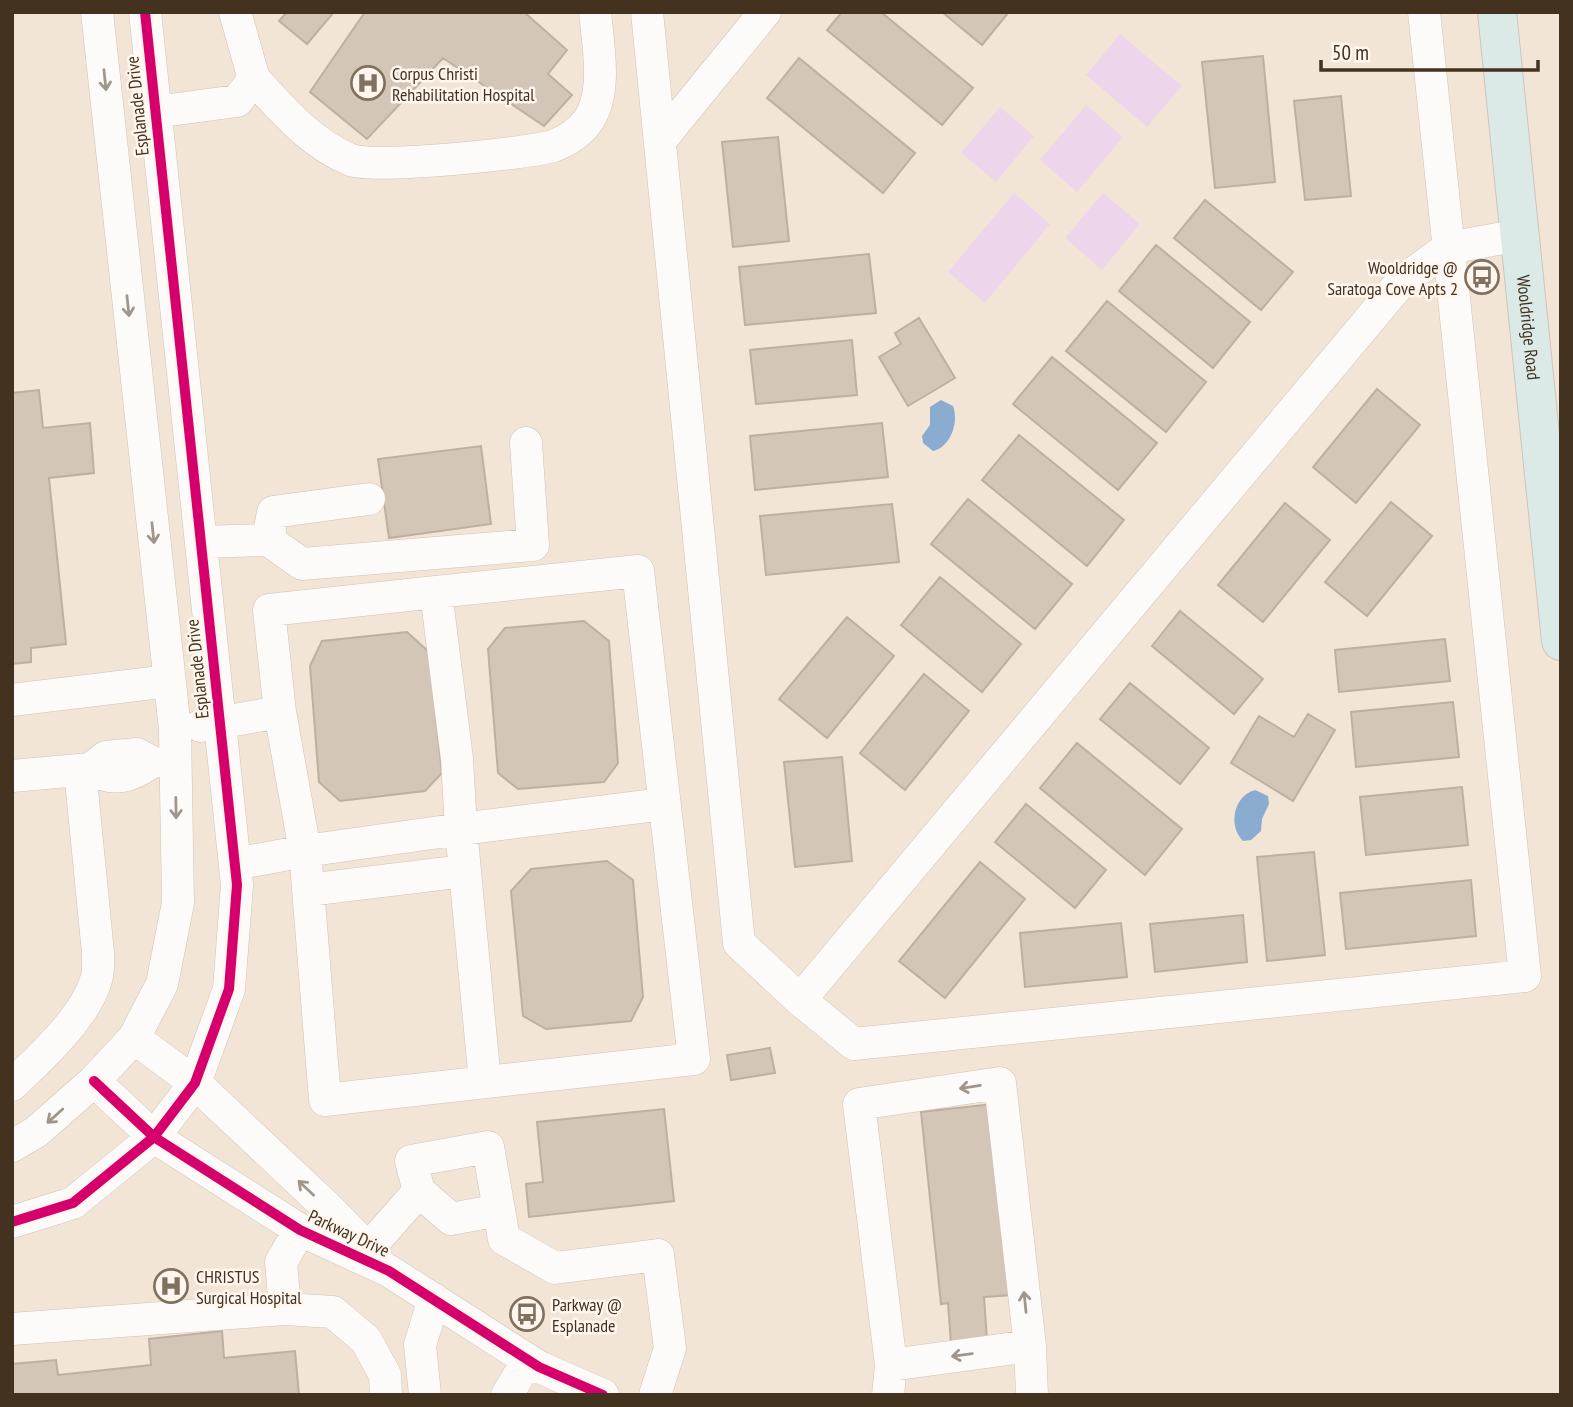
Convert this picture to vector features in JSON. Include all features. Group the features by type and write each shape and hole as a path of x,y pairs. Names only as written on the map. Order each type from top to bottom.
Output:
{"main road":[{"name":"Wooldridge Road","path":"1497,12 1520,235 1551,449 1561,641"}],"street":[{"name":"Esplanade Drive","path":"12,1146 36,1132 94,1081 134,1038 162,984 178,903 167,750 169,681 97,12"},
{"name":"Esplanade Drive","path":"12,1222 74,1203 154,1137 195,1083 229,989 237,885 145,12"},
{"path":"235,12 254,79 303,131 326,148 355,161 381,164 553,146 572,137 589,121 597,103 601,73 595,12"},
{"path":"647,12 739,943 800,1000 854,1044 1525,976 1424,12"},
{"path":"660,141 765,12"},
{"path":"155,112 237,101 254,79"},
{"path":"118,208 165,205"},
{"path":"800,1000 1401,282 1448,248 1520,235"},
{"path":"201,542 268,540 302,564 533,545 526,443"},
{"path":"268,540 273,512 369,499"},
{"path":"638,570 694,1059 325,1100 305,850 280,712 269,610 436,592 638,570"},
{"path":"436,592 457,759 464,871 485,1082"},
{"path":"12,700 169,681"},
{"path":"220,724 280,712"},
{"name":"Esplanade Drive","path":"167,750 220,724"},
{"path":"12,776 85,769 106,777 135,774 167,750"},
{"path":"12,1085 55,1044 82,1008 96,980 99,953 85,769"},
{"path":"235,864 305,850 664,804"},
{"path":"308,891 464,871"},
{"name":"Parkway Drive","path":"134,1038 195,1083 328,1208 378,1260 528,1360 603,1395"},
{"name":"Parkway Drive","path":"94,1081 154,1137 300,1230 378,1260"},
{"path":"1030,1346 889,1380 859,1104 1000,1083 1030,1346 1032,1395"},
{"path":"499,1210 451,1219 419,1192 411,1161 488,1147 505,1240 555,1268 658,1255 670,1348 655,1395"},
{"path":"378,1260 419,1192"},
{"path":"285,1309 281,1262 300,1230"},
{"path":"425,1395 420,1345 434,1299"},
{"path":"12,1329 285,1309 333,1312 366,1340 385,1375 386,1395"},
{"path":"507,1395 528,1360"}],"shaded area":[{"path":"1120,34 1182,86 1147,127 1086,75"},
{"path":"1086,105 1123,137 1077,192 1040,160"},
{"path":"1000,107 1034,136 996,182 961,153"},
{"path":"1014,193 1050,224 985,303 948,272"},
{"path":"1103,193 1140,224 1102,270 1065,238"}],"water":[{"path":"941,400 953,406 954,426 945,445 933,451 923,443 922,436 930,425 930,407"},
{"path":"1255,790 1268,796 1269,804 1262,819 1261,831 1251,840 1243,841 1235,828 1235,812 1242,798"}],"building":[{"path":"287,12 334,12 307,44 279,21"},
{"name":"Corpus Christi Rehabilitation Hospital","path":"365,12 524,12 567,50 548,74 572,95 544,126 443,58 367,139 310,92"},
{"path":"842,12 881,12 973,88 942,125 827,30"},
{"path":"942,12 1009,12 982,45"},
{"path":"1263,56 1275,182 1215,188 1202,62"},
{"path":"799,58 915,153 883,193 767,98"},
{"path":"1341,96 1351,196 1305,200 1294,101"},
{"path":"778,137 789,241 733,247 722,142"},
{"path":"1205,200 1293,272 1261,310 1174,238"},
{"path":"1156,245 1250,322 1213,368 1119,291"},
{"path":"869,254 876,313 745,325 739,267"},
{"path":"1107,301 1206,382 1166,432 1066,351"},
{"path":"919,318 955,378 908,406 879,357 901,344 895,333"},
{"path":"852,340 857,395 756,404 750,350"},
{"path":"1052,357 1157,443 1118,490 1013,404"},
{"path":"1377,389 1420,425 1356,503 1313,467"},
{"path":"39,390 43,428 90,423 94,473 49,478 66,644 31,648 31,662 12,664 12,393"},
{"path":"882,423 888,477 755,490 750,436"},
{"path":"1019,435 1124,520 1087,566 982,480"},
{"path":"481,446 491,524 389,538 378,459"},
{"path":"968,499 1072,584 1035,629 931,544"},
{"path":"1391,502 1432,536 1367,616 1325,582"},
{"path":"1285,503 1330,540 1263,622 1218,585"},
{"path":"892,504 899,562 766,575 760,516"},
{"path":"940,577 1021,644 982,692 901,625"},
{"path":"1180,611 1263,679 1234,714 1152,646"},
{"path":"847,617 894,656 827,738 779,699"},
{"path":"584,621 609,641 618,763 604,782 518,789 498,773 488,649 505,628"},
{"path":"407,632 429,652 442,773 425,791 340,801 319,782 310,666 322,641"},
{"path":"1445,639 1450,681 1339,692 1335,650"},
{"path":"924,674 969,711 905,790 860,753"},
{"path":"1130,683 1209,748 1180,784 1100,719"},
{"path":"1453,702 1459,757 1356,767 1351,712"},
{"path":"1308,714 1335,730 1293,801 1231,763 1259,716 1294,737"},
{"path":"1077,743 1182,829 1145,875 1040,788"},
{"path":"842,757 852,861 795,867 784,762"},
{"path":"1462,787 1468,845 1366,855 1360,797"},
{"path":"1026,804 1106,870 1075,908 995,842"},
{"path":"1314,852 1325,955 1267,961 1257,857"},
{"path":"607,861 633,880 643,997 631,1021 546,1029 523,1016 511,891 531,869"},
{"path":"980,862 1025,899 945,998 899,961"},
{"path":"1471,880 1476,936 1346,949 1340,893"},
{"path":"1243,915 1247,962 1155,972 1150,924"},
{"path":"1121,923 1127,977 1025,987 1020,933"},
{"path":"770,1048 775,1073 731,1080 727,1055"},
{"path":"993,1104 1013,1295 984,1297 987,1340 951,1344 948,1303 941,1304 921,1112"},
{"path":"664,1109 674,1201 529,1217 526,1184 543,1182 537,1122"},
{"path":"222,1331 224,1358 295,1351 299,1395 12,1395 12,1364 56,1360 58,1375 151,1365 149,1339"}],"cycle path":[{"path":"12,1222 73,1203 154,1137 195,1083 229,989 237,885 145,12"},
{"path":"94,1081 154,1137 300,1230 389,1271 539,1367 603,1395"}],"place":[{"name":"Corpus Christi Rehabilitation Hospital","path":"368,83"},
{"name":"Wooldridge @ Saratoga Cove Apts 2","path":"1482,277"},
{"name":"CHRISTUS Surgical Hospital","path":"171,1286"},
{"name":"Parkway @ Esplanade","path":"527,1314"}]}
